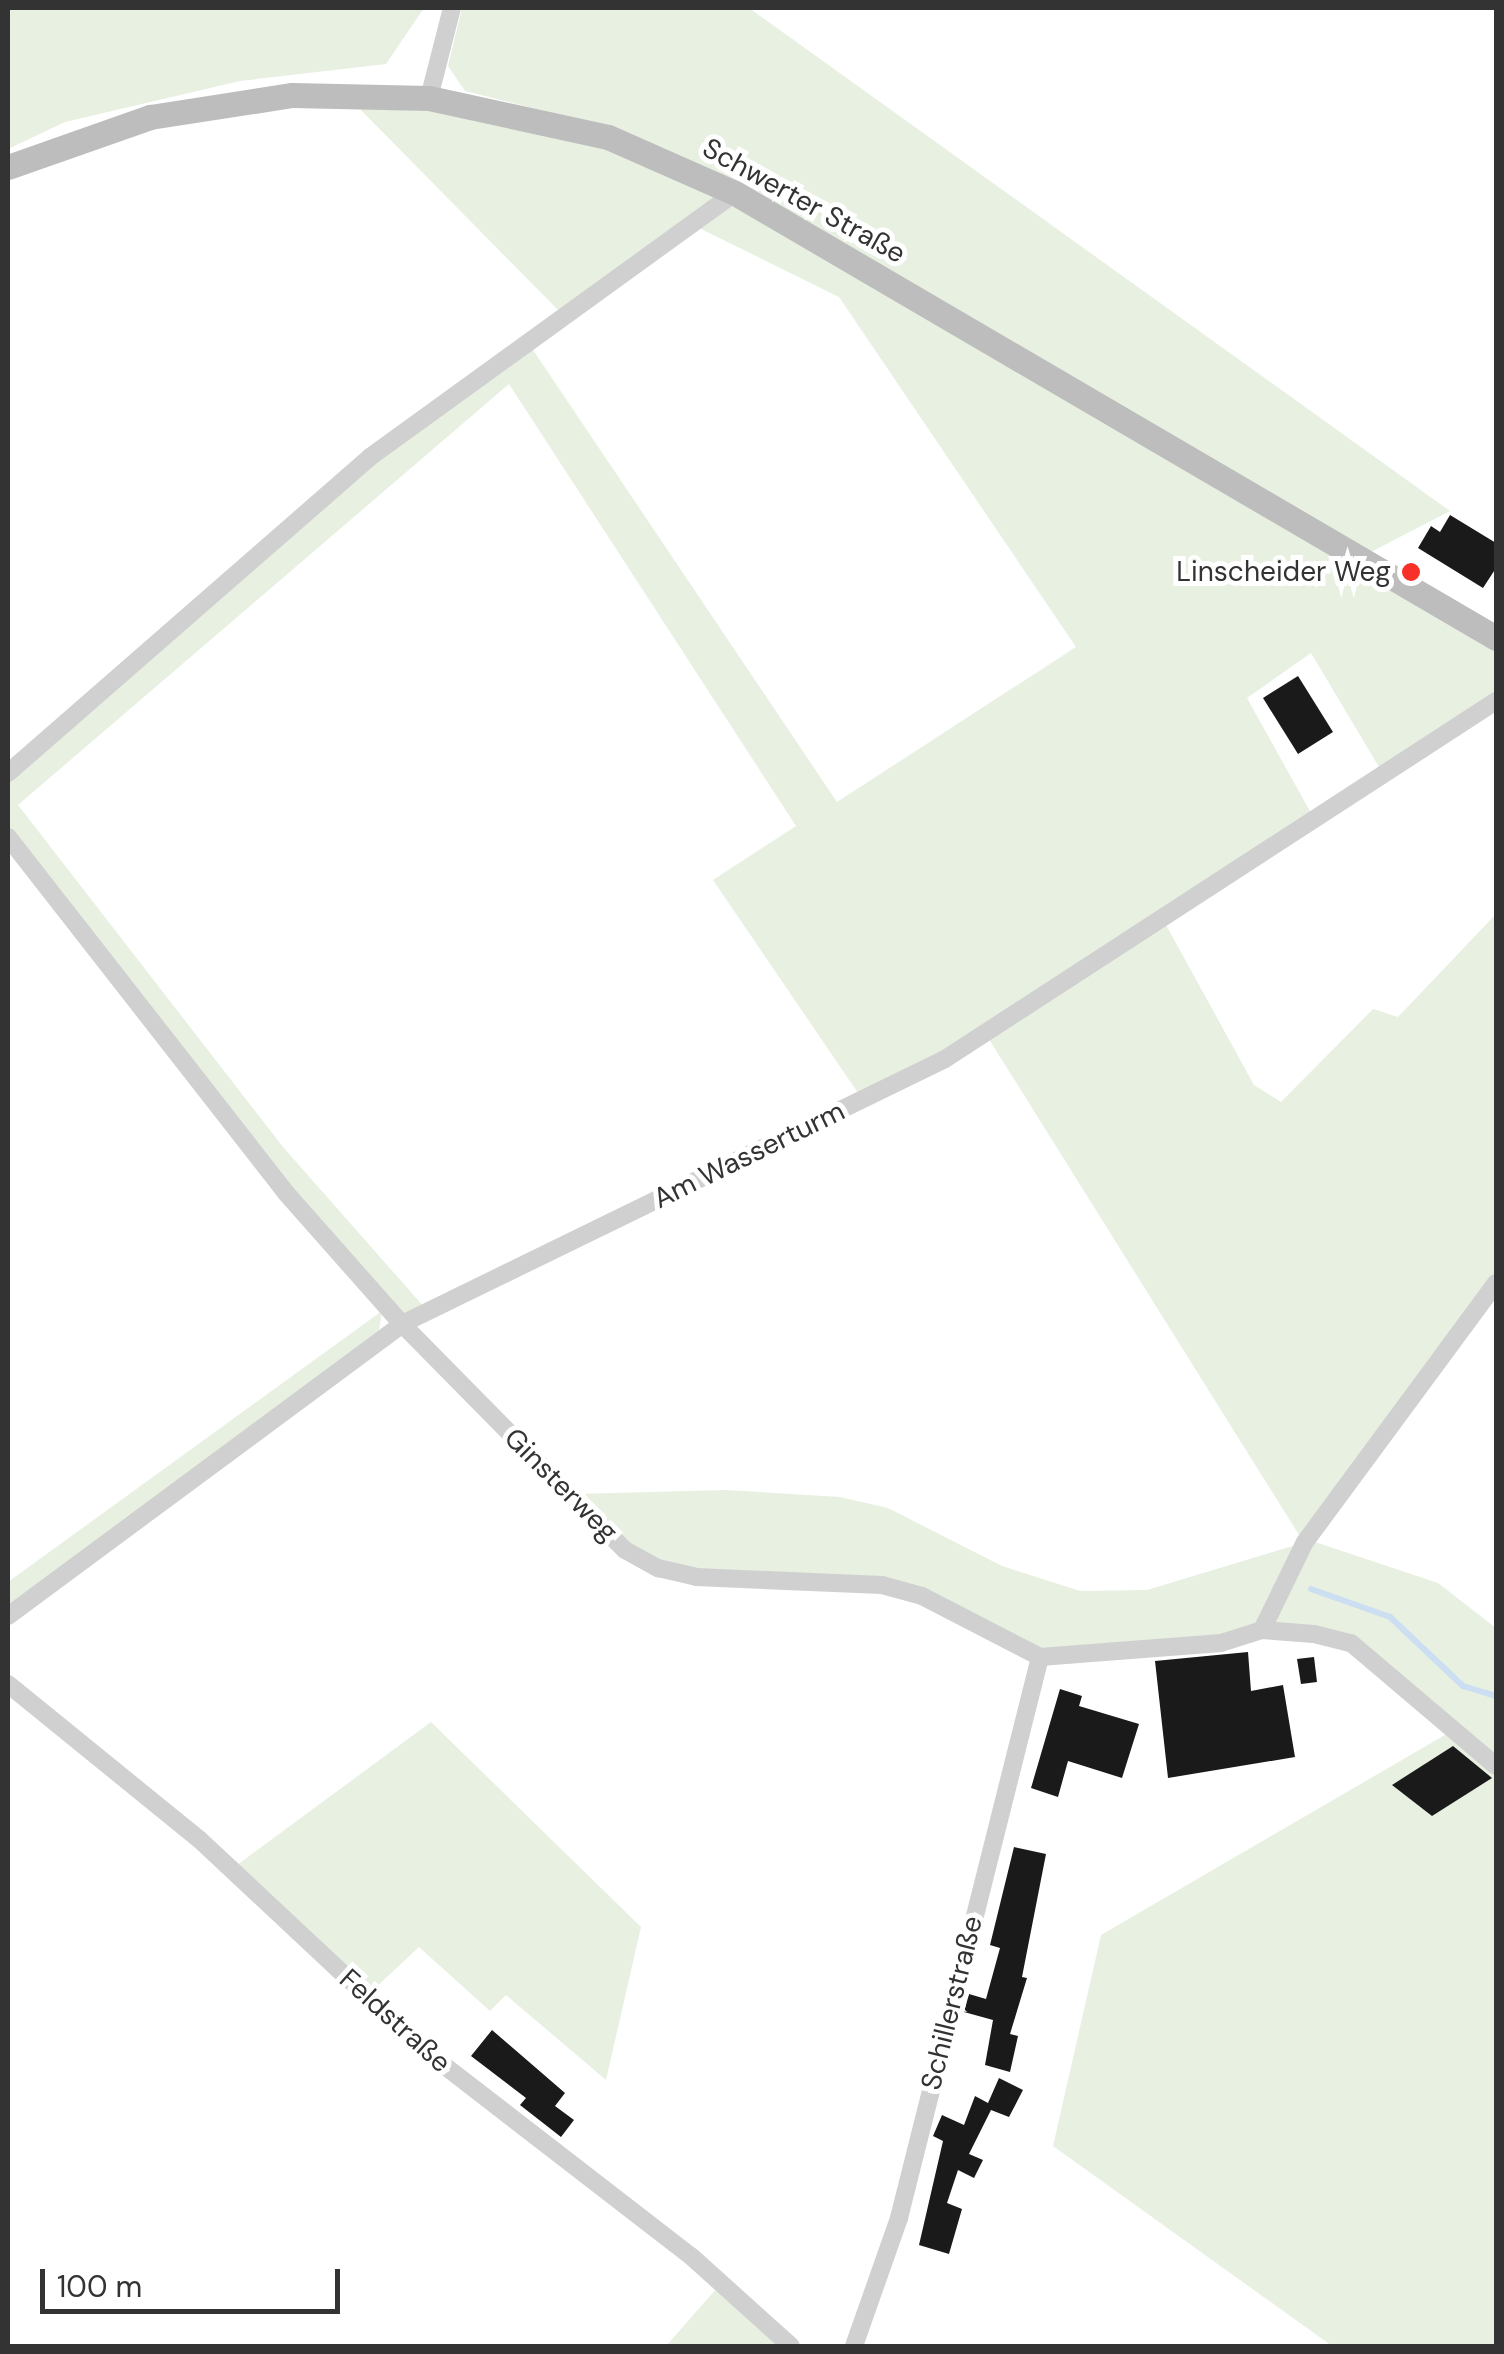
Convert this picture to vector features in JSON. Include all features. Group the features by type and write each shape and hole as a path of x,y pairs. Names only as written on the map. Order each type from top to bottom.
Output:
{"main road":[{"name":"Schwerter Straße","path":"8,166 150,116 232,101 346,93 430,98 608,137 735,193 1496,638"}],"street":[{"path":"430,98 452,8"},
{"path":"8,773 370,456 735,193"},
{"name":"Am Wasserturm","path":"8,1616 402,1324 945,1060 1496,701"},
{"name":"Ginsterweg","path":"8,837 286,1193 402,1324 625,1550 658,1568 696,1577 882,1585 922,1596 1040,1657"},
{"path":"1262,1630 1305,1542 1496,1283"},
{"path":"1040,1657 1221,1643 1262,1630 1351,1643 1496,1766"},
{"name":"Schillerstraße","path":"854,2346 899,2218 1040,1657"},
{"name":"Feldstraße","path":"8,1684 200,1840 442,2065 692,2256 791,2346"}],"green space":[{"path":"8,8 424,8 386,64 240,81 65,122 8,149"},
{"path":"462,8 749,8 1450,511 1369,553 604,126 465,91 448,66"},
{"path":"351,100 410,100 605,142 725,196 560,312"},
{"path":"732,198 1496,647 1496,691 1379,767 1311,653 1247,698 1311,813 942,1056 860,1096 713,880 796,826 509,384 18,805 283,1147 425,1308 403,1313 291,1193 8,830 8,781 375,460 529,344 837,802 1076,647 839,297 695,226"},
{"path":"1496,914 1496,1277 1431,1356 1301,1538 987,1036 1166,925 1254,1085 1281,1102 1373,1009 1398,1017"},
{"path":"382,1311 379,1330 8,1607 8,1582"},
{"path":"726,1490 840,1497 888,1508 1002,1566 1080,1591 1147,1590 1299,1544 1258,1629 1219,1639 1039,1651 923,1592 673,1567 626,1543 576,1494"},
{"path":"1312,1541 1438,1583 1496,1628 1496,1761 1353,1640 1270,1627"},
{"path":"431,1722 641,1927 606,2080 506,1995 490,2011 419,1947 372,1991 237,1865"},
{"path":"1450,1732 1496,1770 1496,2346 1332,2346 1053,2146 1101,1935"},
{"path":"717,2288 779,2346 666,2346"}],"building":[{"path":"1450,515 1496,543 1496,568 1483,588 1418,548 1431,526 1440,532"},
{"path":"1298,676 1333,732 1298,754 1263,698"},
{"path":"1248,1652 1251,1691 1283,1685 1295,1757 1168,1778 1155,1661"},
{"path":"1314,1657 1317,1682 1301,1684 1297,1659"},
{"path":"1060,1689 1082,1696 1079,1706 1139,1724 1122,1778 1068,1761 1058,1797 1031,1788"},
{"path":"1453,1746 1492,1778 1432,1816 1392,1785"},
{"path":"1014,1847 1046,1854 1022,1977 1027,1978 1010,2034 1018,2036 1010,2072 985,2065 993,2020 964,2012 969,1994 986,1999 1000,1948 990,1945"},
{"path":"492,2030 565,2093 555,2106 574,2120 561,2137 520,2105 526,2098 471,2056"},
{"path":"999,2078 1023,2090 1009,2117 991,2110 969,2154 983,2160 974,2178 958,2170 947,2203 962,2209 949,2254 919,2245 943,2141 933,2136 942,2115 964,2125 975,2096 988,2103"}],"waterway":[{"path":"1311,1589 1390,1617 1463,1686 1496,1696"}],"place":[{"name":"Linscheider Weg","path":"1411,572"}]}
